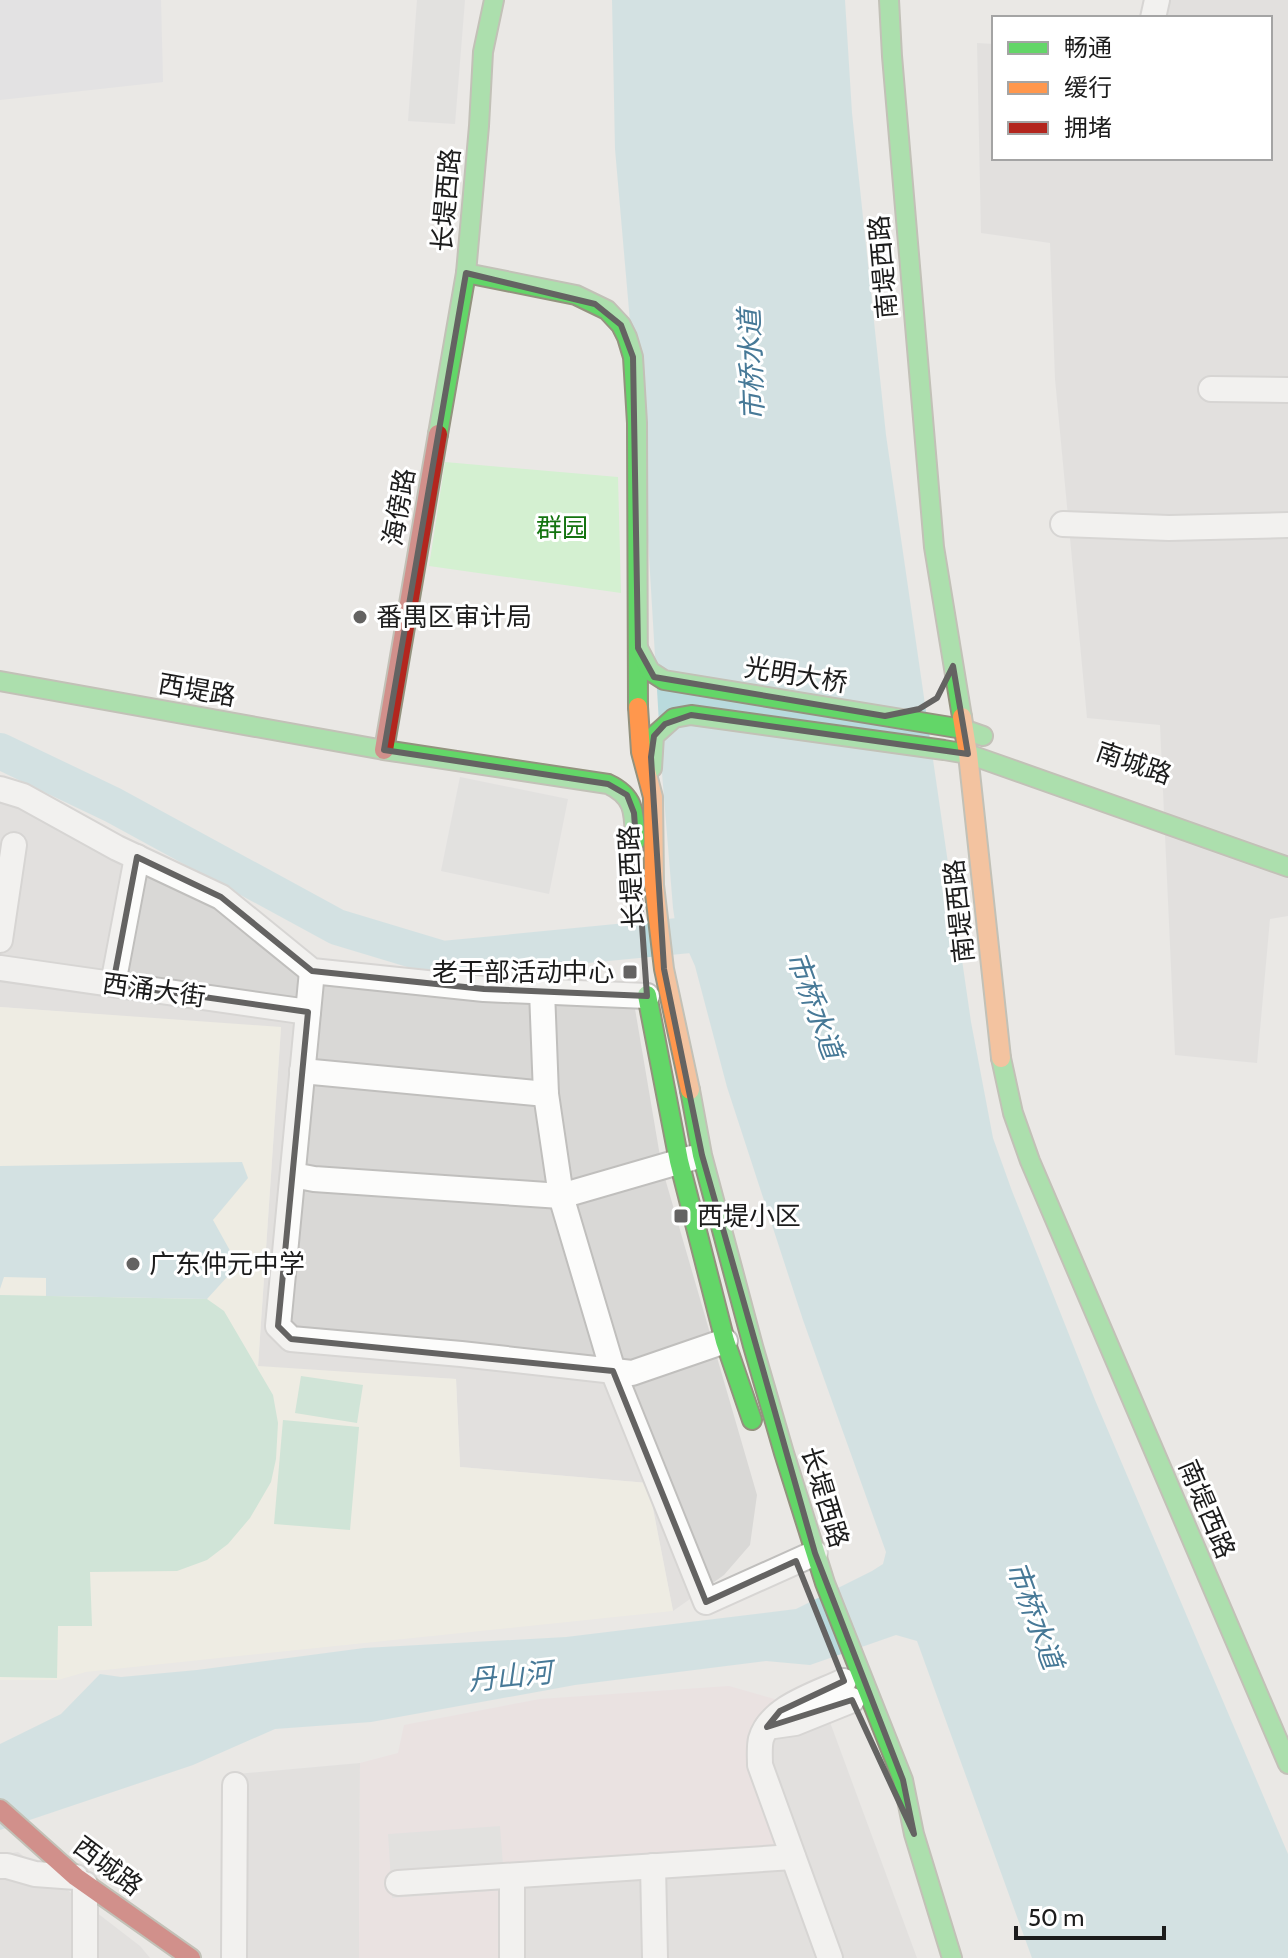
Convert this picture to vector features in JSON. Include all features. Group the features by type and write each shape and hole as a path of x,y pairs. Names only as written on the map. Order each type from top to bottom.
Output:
{"street":[{"name":"长堤西路","path":"494,0 483,52 466,273 576,295 607,310 621,325 633,357 637,423 638,698 651,757 654,885 664,969 685,1060 691,1158 725,1341 755,1429"},
{"name":"南堤西路","path":"889,0 934,547 968,754 1000,1055 1013,1113 1030,1161 1288,1764"},
{"name":"海傍路","path":"384,750 466,273"},
{"path":"1211,389 1288,390"},
{"path":"1063,524 1169,528 1288,525"},
{"name":"光明大桥","path":"638,648 654,677 664,680 963,729"},
{"path":"885,716 919,709 934,700 945,691 953,666"},
{"name":"西堤路","path":"0,681 384,750 596,783"},
{"name":"光明大桥","path":"647,742 674,718 691,715 968,754"},
{"path":"963,729 1004,744"},
{"path":"596,783 625,770 647,742"},
{"name":"南城路","path":"968,754 1288,867"},
{"name":"长堤西路","path":"596,783 617,787 631,802 635,855"},
{"path":"0,789 23,796 137,857 221,897 312,971 484,989 542,991 645,984"},
{"path":"0,940 14,845"},
{"path":"113,984 137,857"},
{"name":"西涌大街","path":"0,968 308,1012"},
{"path":"312,971 278,1326 291,1339 632,1373 725,1341"},
{"name":"长堤西路","path":"645,984 691,1158 753,1346 802,1559 825,1583 850,1688 914,1834"},
{"path":"542,991 546,1094 561,1196 613,1371 706,1602 802,1559"},
{"path":"302,1071 546,1094"},
{"path":"293,1175 561,1196 691,1158"},
{"name":"长堤西路","path":"850,1688 903,1780 914,1834 952,1958"},
{"path":"830,1958 760,1765 761,1739 780,1711 850,1688"},
{"path":"234,1958 235,1785"},
{"name":"西城路","path":"0,1809 80,1881 191,1958"},
{"path":"398,1883 793,1857"},
{"path":"0,1866 80,1881 85,1958"},
{"path":"653,1866 655,1958"},
{"path":"512,1876 512,1958"}],"highlighted area":[{"path":"466,273 595,304 621,325 633,357 638,648 654,677 885,716 919,709 937,698 953,666 968,754 691,715 665,724 654,736 651,757 664,969 702,1155 815,1553 903,1780 914,1834 852,1700 767,1727 780,1711 844,1681 796,1561 706,1602 613,1371 291,1339 278,1326 308,1012 113,984 137,857 221,897 312,971 484,989 647,996 634,813 627,795 608,784 384,750"}],"shaded area":[{"path":"0,0 161,0 163,82 0,100"},
{"path":"417,0 465,0 455,124 408,121"},
{"path":"1170,0 1288,0 1288,916 1270,919 1257,1063 1175,1055 1160,725 1087,718 1055,379 1050,243 981,233 977,43 992,44 992,160 1272,160 1272,16 1166,16"},
{"path":"460,777 568,799 549,894 441,871"},
{"path":"0,786 210,888 308,965 633,997 662,1168 757,1495 750,1545 724,1575 673,1611 648,1483 460,1467 456,1379 258,1367 281,1028 0,1007"},
{"name":"广东仲元中学","path":"0,1007 281,1027 258,1366 456,1379 460,1467 648,1483 673,1611 86,1672 58,1680 0,1680"},
{"path":"729,1686 827,1714 757,1747 788,1852 517,1886 512,1958 359,1958 360,1763 398,1753 404,1725 540,1699"},
{"path":"827,1714 917,1958 512,1958 517,1886 757,1747"},
{"path":"360,1763 359,1958 227,1958 225,1775"},
{"path":"500,1826 505,1890 392,1898 388,1834"},
{"path":"18,1852 140,1946 150,1958 0,1958 0,1855"}],"green space":[{"name":"群园","path":"445,462 618,477 621,593 429,566"},
{"path":"0,1295 207,1299 224,1311 273,1395 278,1423 271,1482 250,1518 228,1544 207,1560 177,1571 90,1572 92,1626 58,1626 57,1678 0,1677"},
{"path":"301,1376 363,1385 357,1423 295,1413"},
{"path":"283,1420 359,1427 350,1530 274,1524"}],"water":[{"path":"612,0 845,0 852,113 886,435 971,1022 993,1138 1095,1400 1288,1854 1288,1958 1032,1958 917,1641 896,1635 810,1665 766,1661 575,1685 371,1722 275,1729 193,1765 0,1830 0,1744 61,1714 100,1674 121,1677 197,1670 364,1648 566,1637 796,1609 883,1564 886,1552 803,1320 727,1087 695,966 687,948 679,948 662,773 646,506 615,149"},
{"path":"242,1162 248,1178 213,1220 238,1265 207,1299 46,1296 46,1278 4,1277 0,1289 0,1166"}],"waterway":[{"path":"0,751 113,805 337,927 443,959 693,933"}],"traffic: fast":[{"path":"438,434 466,273 483,52 494,0"},
{"path":"889,0 934,547 962,717"},
{"path":"466,273 576,295 607,310 627,337 633,357 637,423 638,707"},
{"path":"638,648 650,671 664,680 963,729 983,736"},
{"path":"0,681 384,750 608,784 624,795 632,807 635,842"},
{"path":"652,768 654,736 674,718 691,715 944,750 968,754 1288,867"},
{"path":"647,995 679,1161 725,1341 752,1420"},
{"path":"1001,1058 1013,1113 1030,1161 1288,1764"},
{"path":"690,1090 702,1155 784,1453 825,1583 903,1780 914,1834 952,1958"}],"traffic: slow":[{"path":"638,707 641,752 653,797 654,885 664,969 690,1090"},
{"path":"962,717 1001,1058"}],"traffic: jam":[{"path":"384,750 438,434"},
{"path":"0,1809 76,1877 191,1958"}],"place":[{"name":"番禺区审计局","path":"360,617"},
{"name":"老干部活动中心","path":"630,972"},
{"name":"西堤小区","path":"681,1216"},
{"name":"广东仲元中学","path":"133,1264"}],"water label":[{"name":"市桥水道","path":"751,365"},
{"name":"市桥水道","path":"815,1005"},
{"name":"市桥水道","path":"1035,1615"},
{"name":"丹山河","path":"510,1676"}]}
